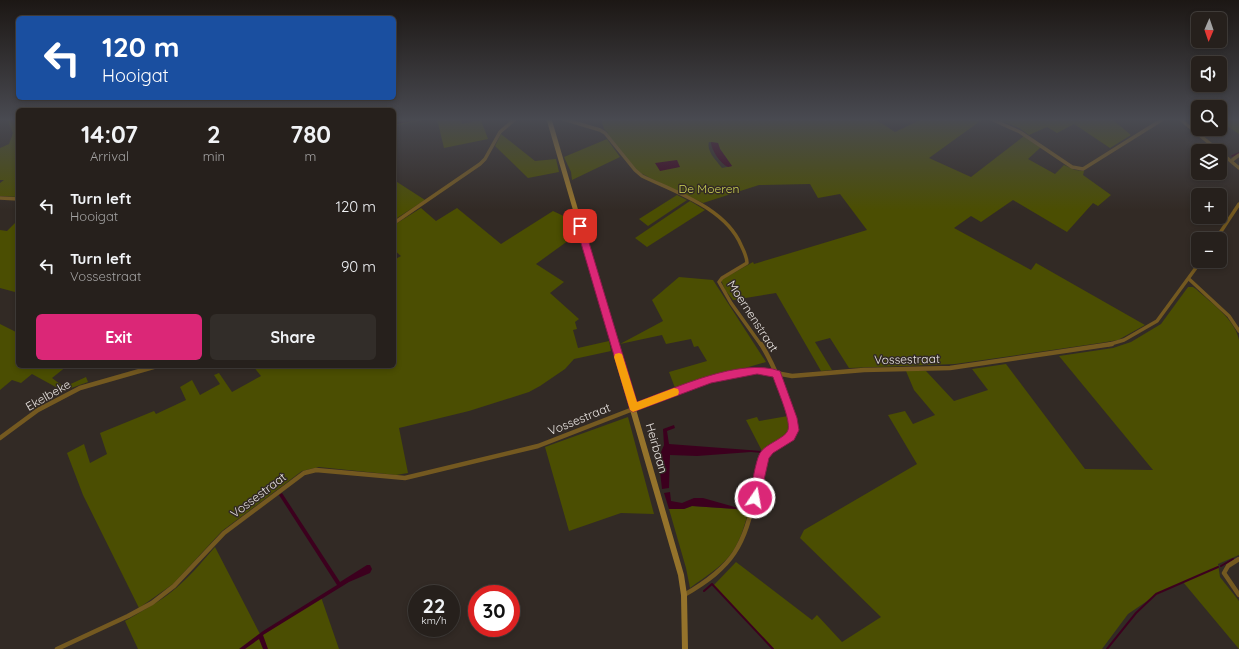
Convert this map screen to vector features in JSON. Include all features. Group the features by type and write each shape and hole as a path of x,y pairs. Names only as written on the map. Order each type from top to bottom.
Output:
{"main road":[{"name":"Heirbaan","path":"558,149 681,575 684,595 685,649"}],"street":[{"path":"396,222 480,164 490,149"},
{"name":"Moernenstraat","path":"618,149 635,170 642,176 701,205 734,230 747,258 747,263 722,278 719,282 760,344 777,374"},
{"path":"1046,149 1072,167 1082,169 1113,149"},
{"path":"1231,161 1239,155"},
{"path":"1227,158 1239,168"},
{"path":"0,198 16,199"},
{"path":"1221,232 1239,204"},
{"path":"1196,268 1189,279 1229,316 1239,331"},
{"name":"Vossestraat","path":"57,649 128,616 152,603 174,586 224,533 304,473 316,470 405,478 538,446 633,407 711,379 757,370 792,376 864,370 970,366 1110,344 1124,340 1157,321 1189,279"},
{"name":"Ekelbeke","path":"0,438 31,416 65,395 81,388 149,368"},
{"path":"684,595 699,587 722,570 734,557 742,542 755,498 764,456 770,450 790,437 793,432 794,427 792,418 777,374"},
{"path":"1239,560 1230,563 1224,573 1239,595"}],"green space":[{"path":"0,149 16,149 16,197 0,196 0,183 4,180 0,180"},
{"path":"498,149 520,149 535,161 556,159 559,172 528,178"},
{"path":"582,149 614,149 620,157 572,180 571,172 564,157"},
{"name":"De Moeren","path":"619,149 709,149 712,156 722,168 732,166 720,149 941,149 929,158 971,177 1007,149 1039,149 1028,159 1055,174 1064,165 1075,170 1084,171 1083,175 1111,195 1098,206 1093,203 1067,232 1013,200 981,222 971,216 954,228 1031,270 1036,263 1145,325 1118,340 955,364 849,368 830,338 815,342 832,370 821,371 776,293 733,300 725,290 721,280 753,262 754,264 867,230 840,194 818,198 810,184 759,185 703,203 637,171"},
{"path":"396,181 425,200 396,219"},
{"path":"677,195 687,200 648,226 639,219"},
{"path":"690,201 705,210 647,247 635,238"},
{"path":"421,208 436,221 457,208 501,244 553,211 572,220 576,235 536,264 564,282 550,293 579,319 575,322 577,329 573,330 578,348 609,341 611,351 574,359 565,369 529,392 469,411 399,428 408,473 396,475 319,467 302,471 222,531 173,584 139,608 83,495 67,453 84,444 90,463 107,454 100,433 154,411 156,414 186,400 180,387 192,380 200,395 220,384 214,375 219,373 232,392 261,376 255,368 396,368 396,259 401,256 396,252 396,224"},
{"path":"16,222 15,292 0,288 0,230 7,231"},
{"path":"679,277 713,280 766,362 728,373 711,376 675,388 669,372 707,361 698,346 694,347 691,339 666,344 662,335 620,344 663,321 652,300"},
{"path":"1188,287 1193,287 1196,289 1228,318 1237,332 1239,340 1239,555 1218,564 1220,577 1239,601 1239,649 1183,582 1156,595 1128,614 1102,649 774,649 713,586 736,562 812,620 817,615 842,642 881,617 800,538 804,530 917,464 888,415 905,411 913,424 935,415 914,390 906,371 926,371 954,401 988,390 972,369 1006,364 1085,469 1153,470 1059,356 1113,348 1131,342 1161,324"},
{"path":"0,324 16,332 16,368 64,368 52,378 64,387 86,377 88,382 63,391 32,374 21,383 12,380 0,390"},
{"path":"788,416 791,426 788,433 780,440 762,451 746,420 757,417 759,421"},
{"path":"628,417 654,514 621,513 569,531 545,447"},
{"path":"692,506 736,509 748,513 739,540 728,558 713,572 690,588 686,568 669,509 684,509"},
{"path":"215,547 261,636 321,597 339,649 138,649 125,621 159,601 176,588 194,571"}],"shaded area":[{"path":"713,149 720,149 732,166 728,167 725,165"},
{"path":"677,160 680,167 660,171 655,163"},
{"path":"674,425 675,428 667,431 669,444 762,451 762,453 751,452 697,456 670,455 669,488 662,489 659,463 664,445 663,429"},
{"path":"670,492 671,501 682,503 694,498 703,498 749,511 748,513 736,509 692,506 684,509 669,509 664,493"},
{"path":"282,493 340,582 367,565 370,565 372,569 370,573 349,582 263,635 268,649 263,649 259,639 245,649 239,649 263,631 337,585 279,495"}],"waterway":[{"path":"1232,156 1239,153"},
{"path":"1221,566 1233,559"},
{"path":"1107,649 1136,613 1156,594 1218,567"},
{"path":"704,591 712,584 773,649"}],"slow traffic":[{"path":"619,357 633,407 674,392"}],"route":[{"path":"580,226 633,407 711,379 757,370 777,374 792,418 794,430 790,437 770,450 764,456 755,498"}]}
